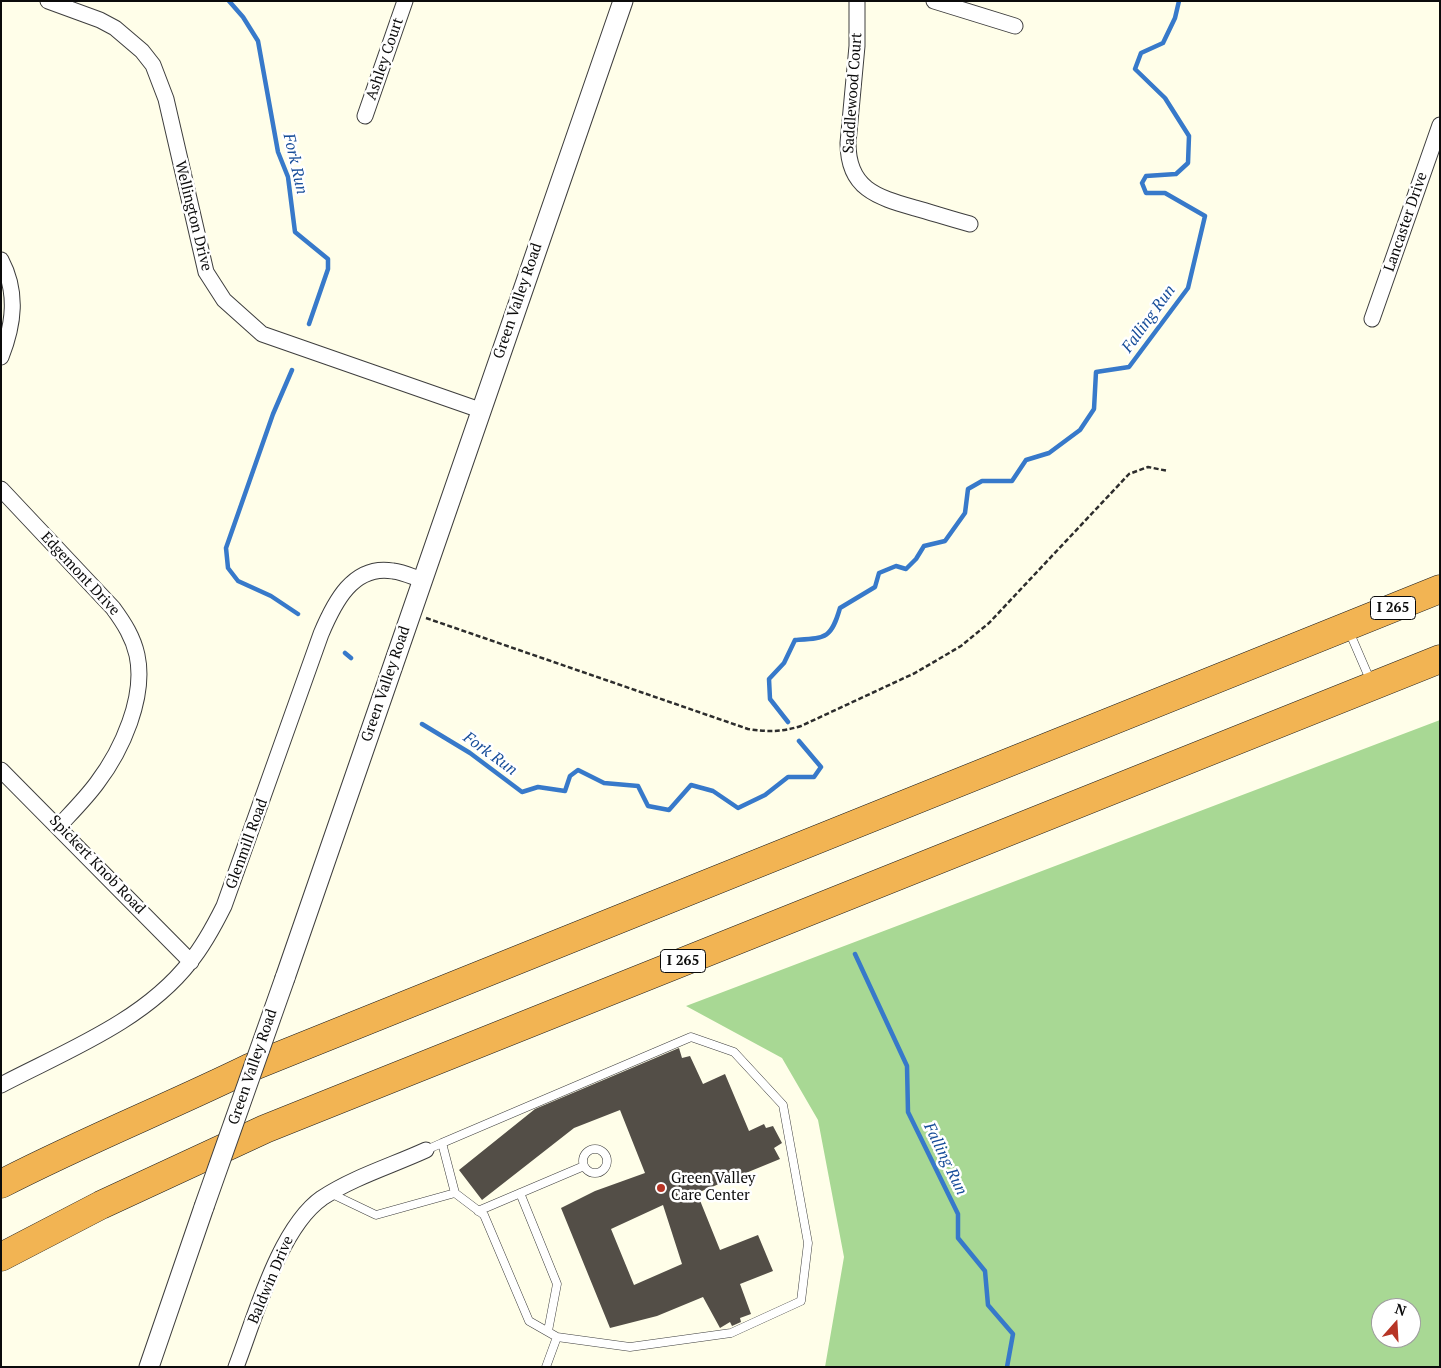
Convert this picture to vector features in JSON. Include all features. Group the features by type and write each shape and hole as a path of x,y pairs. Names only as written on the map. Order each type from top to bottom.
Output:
{"highway":[{"name":"I 265","path":"1,1184 249,1068 1440,589"},
{"name":"I 265","path":"1,1257 101,1205 265,1129 1440,659"}],"street":[{"name":"Wellington Drive","path":"48,1 100,20 115,28 142,51 153,65 166,100 206,272 224,300 236,312 262,334 480,410"},
{"name":"Ashley Court","path":"365,116 405,1"},
{"name":"Green Valley Road","path":"149,1367 623,1"},
{"name":"Saddlewood Court","path":"857,1 857,46 848,143 848,158 852,171 861,184 879,198 970,224"},
{"path":"934,1 1015,26"},
{"name":"Lancaster Drive","path":"1372,319 1440,125"},
{"path":"1,260 12,287 13,303 12,319 1,357"},
{"name":"Edgemont Drive","path":"1,489 113,608 124,623 137,656 137,690 121,742 96,784 59,826"},
{"name":"Glenmill Road","path":"1,1085 127,1017 164,990 191,962 208,937 224,906 321,634 338,597 362,575 375,571 394,571 422,580"},
{"name":"Spickert Knob Road","path":"1,770 59,826 191,962"},
{"name":"Baldwin Drive","path":"236,1367 286,1239 306,1212 330,1194 351,1182 426,1150"}],"lane":[{"path":"1347,627 1373,686"},
{"path":"426,1150 442,1143 691,1037 734,1052 783,1105 808,1243 801,1301 731,1333 630,1348 557,1337 530,1321 484,1215 455,1193 442,1143"},
{"path":"478,1211 584,1166"},
{"path":"330,1194 376,1215 455,1193"},
{"path":"520,1193 557,1284 548,1332"},
{"path":"546,1367 557,1337"}],"path":[{"path":"411,613 748,729 768,732 785,731 915,673 961,646 989,623 1129,474 1148,467 1168,472"}],"green space":[{"path":"1440,720 1440,1367 825,1367 844,1257 818,1120 782,1058 686,1006"}],"building":[{"name":"Green Valley Care Center","path":"679,1048 682,1058 690,1056 703,1084 725,1074 749,1131 764,1124 766,1128 773,1126 782,1143 774,1148 780,1159 697,1193 720,1250 758,1235 773,1271 740,1284 751,1314 740,1318 741,1322 732,1326 730,1322 720,1328 703,1297 657,1316 610,1328 561,1208 595,1191 645,1173 620,1110 574,1128 482,1200 459,1170 535,1109","holes":["663,1205 682,1264 634,1285 611,1229"]}],"waterway":[{"name":"Fork Run","path":"229,1 243,17 258,41 278,152 288,177 295,232 328,259 328,269 309,324"},
{"name":"Falling Run","path":"788,722 770,699 769,679 784,663 795,640 814,639 826,635 834,626 840,608 875,587 879,573 896,566 906,569 916,559 924,546 945,541 965,513 968,489 982,481 1012,481 1026,460 1049,453 1080,430 1094,409 1096,372 1129,367 1188,288 1205,216 1165,193 1146,193 1142,183 1146,176 1176,174 1188,163 1189,136 1165,98 1135,69 1141,53 1163,43 1175,18 1179,1"},
{"name":"Fork Run","path":"292,370 273,414 226,548 228,568 238,581 271,596 298,614"},
{"name":"Fork Run","path":"345,653 351,658"},
{"name":"Fork Run","path":"422,724 470,753 522,792 538,787 565,791 570,776 578,770 604,783 638,786 648,806 669,810 691,785 713,791 738,808 765,795 788,777 814,777 821,767 799,741"},
{"name":"Falling Run","path":"855,954 907,1066 908,1112 958,1214 958,1238 985,1271 988,1305 1013,1334 1007,1367"}],"place":[{"name":"Green Valley Care Center","path":"661,1188"}]}
